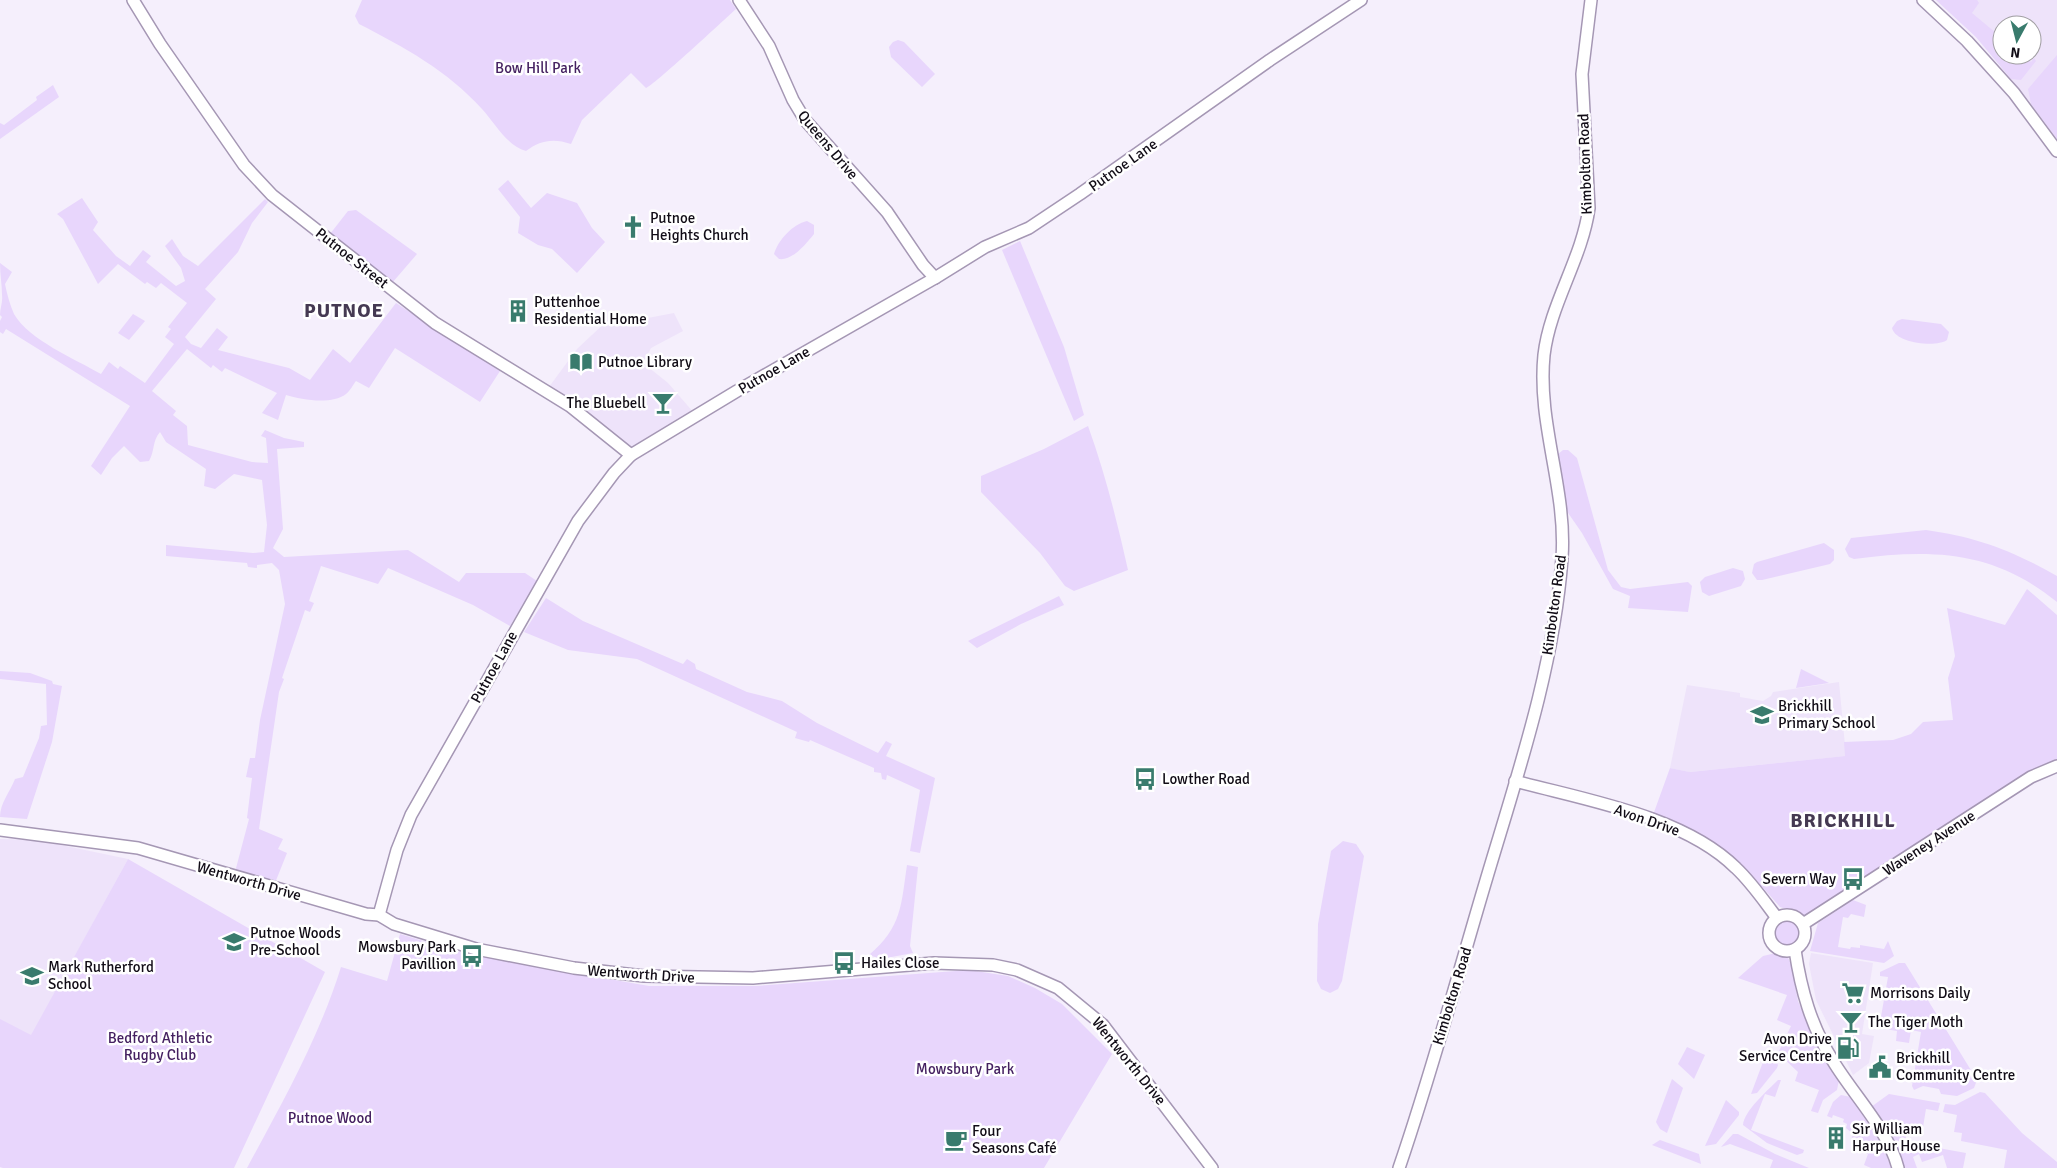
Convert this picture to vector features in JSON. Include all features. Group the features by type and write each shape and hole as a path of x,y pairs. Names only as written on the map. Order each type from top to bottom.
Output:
{"street":[{"name":"Putnoe Street","path":"133,0 160,44 244,165 272,195 436,323 570,406 631,455"},
{"name":"Queens Drive","path":"739,0 769,46 804,120 887,212 923,265 935,278"},
{"name":"Putnoe Lane","path":"379,915 397,850 411,815 578,521 614,472 631,455 736,391 935,278 985,247 1029,228 1270,60 1361,0"},
{"name":"Kimbolton Road","path":"1399,1168 1515,781 1547,660 1562,556 1560,507 1545,421 1543,375 1547,336 1579,253 1589,208 1582,74 1591,0"},
{"path":"1924,0 1967,41 2014,93 2057,151"},
{"name":"Waveney Avenue","path":"1803,924 2031,777 2057,766"},
{"name":"Avon Drive","path":"1515,781 1646,817 1690,835 1712,848 1736,867 1777,918"},
{"name":"Wentworth Drive","path":"0,830 138,848 284,892 366,914 379,915 394,924 476,949 574,968 644,976 753,978 934,963 993,965 1017,970 1058,988 1103,1025 1212,1168"},
{"path":"1788,915 1794,916 1803,924 1804,941 1795,950 1783,950 1773,943 1769,933 1777,918 1788,915"},
{"path":"1795,950 1805,1002 1819,1035 1833,1061 1884,1138 1898,1168"}],"shaded area":[{"path":"1936,0 2057,0 2057,139 1999,65 2042,65 2042,15 1992,15 1992,56 1976,37"},
{"path":"674,313 683,331 651,348 643,363 668,383 694,413 643,446 630,446 549,387 577,349 608,320 611,325"},
{"name":"Brickhill Primary School","path":"1839,682 1846,756 1690,772 1670,768 1687,685 1740,693 1740,697 1763,701 1771,696 1773,692"},
{"name":"Mark Rutherford School","path":"0,839 37,840 128,859 0,1093"},
{"path":"1811,953 1873,963 1862,1034 1874,1036 1869,1063 1853,1075 1816,1000 1809,964"}],"green space":[{"name":"Bow Hill Park","path":"362,0 730,0 736,9 651,85 646,88 631,73 582,120 571,144 547,141 537,144 526,151 507,139 469,95 440,71 409,51 359,24 355,16"},
{"path":"1936,0 1977,0 1979,3 1972,13 1992,30 1992,56 1976,37"},
{"path":"898,40 904,42 935,74 922,87 891,57 889,47"},
{"path":"2057,55 2057,139 2031,104 2028,89"},
{"path":"1999,65 2033,65 2021,80 2011,79"},
{"path":"53,85 59,97 0,139 0,123 4,125 37,100 36,97"},
{"path":"508,180 531,208 547,193 577,203 592,228 605,242 577,273 552,249 538,245 518,233 520,217 498,189"},
{"path":"82,198 98,222 93,230 116,256 130,266 143,250 151,256 146,262 176,286 185,281 181,268 165,246 172,239 183,256 198,266 265,199 268,202 252,223 238,252 205,289 216,299 185,337 191,344 201,348 217,328 228,337 218,350 289,368 310,380 333,349 350,363 396,303 500,371 480,402 395,348 369,388 356,381 346,394 333,400 308,400 286,395 278,420 262,413 277,393 225,368 222,372 213,365 211,368 187,349 152,391 176,411 173,415 187,426 188,445 252,462 268,463 266,438 261,436 265,430 284,438 304,442 304,447 277,449 283,529 273,548 284,557 408,550 459,582 466,573 525,573 537,581 510,626 473,605 388,568 378,584 321,566 309,601 314,603 310,612 305,610 282,678 284,679 279,692 259,829 283,839 278,849 287,853 275,883 235,872 249,819 247,818 252,778 246,777 250,758 255,758 260,720 285,604 279,570 272,563 257,565 257,568 248,567 247,563 166,556 166,545 253,553 264,552 267,525 262,480 234,474 215,489 204,486 206,469 166,442 160,432 149,461 140,462 124,446 112,458 101,475 91,466 130,406 6,329 3,334 0,332 2,298 0,263 12,272 5,284 14,314 21,323 30,332 53,348 101,374 109,362 118,369 120,366 145,383 174,344 165,337 171,329 168,327 187,303 161,283 156,288 147,282 145,284 118,264 98,284 63,219 57,214"},
{"path":"356,210 417,254 392,283 330,234 348,211"},
{"path":"807,221 814,225 814,234 794,255 779,259 774,254 783,238 796,225"},
{"path":"1020,241 1064,347 1084,415 1074,421 1002,250"},
{"path":"133,314 145,321 129,340 118,333"},
{"path":"1902,319 1941,324 1949,332 1947,340 1926,344 1916,343 1900,337 1892,328 1897,321"},
{"path":"1088,426 1120,533 1128,570 1074,591 1065,586 1040,553 981,492 981,476 1044,449"},
{"path":"1563,450 1568,450 1577,458 1608,570 1621,587 1630,589 1688,582 1692,586 1688,612 1628,608 1630,596 1613,589 1582,533 1566,510 1557,455"},
{"path":"1926,530 1994,546 2025,559 2057,576 2057,602 2033,585 2009,572 1961,557 1936,554 1910,554 1854,559 1849,557 1845,549 1851,538"},
{"path":"1824,543 1834,550 1834,560 1830,564 1762,580 1757,580 1752,573 1754,564 1757,562"},
{"path":"1733,568 1743,571 1745,579 1741,586 1709,596 1702,592 1700,582 1705,577"},
{"path":"2027,589 2057,615 2057,760 2029,773 1919,846 1805,915 1780,907 1750,873 1709,840 1653,815 1670,768 1690,772 1845,756 1844,742 1893,740 1911,734 1923,722 1953,720 1948,678 1955,656 1947,608 2005,625"},
{"path":"1059,596 1064,605 1021,624 977,648 968,641"},
{"path":"546,598 583,621 683,664 687,659 695,664 696,669 747,692 782,701 817,723 878,753 886,741 892,744 886,756 935,778 920,853 910,851 920,790 887,775 886,780 882,779 881,773 874,772 874,768 810,740 809,742 795,738 797,732 637,659 568,650 524,632"},
{"path":"1801,669 1829,683 1796,688"},
{"path":"0,671 30,673 52,681 53,684 62,686 52,742 27,819 0,817 0,812 15,779 23,777 39,738 41,726 47,725 46,684 0,679"},
{"path":"1343,841 1356,844 1364,856 1342,981 1338,989 1330,993 1321,989 1317,981 1318,924 1331,851"},
{"name":"Bedford Athletic Rugby Club","path":"128,859 325,972 234,1168 0,1167 0,1019 31,1035"},
{"path":"907,865 918,867 910,946 913,953 881,959 869,955 880,945 894,925 901,904"},
{"path":"1853,900 1866,905 1864,917 1851,914 1848,918 1843,917 1838,947 1850,949 1851,947 1860,948 1860,945 1884,949 1888,941 1894,956 1884,963 1810,951 1818,923"},
{"path":"1788,920 1798,923 1801,933 1798,943 1788,946 1778,943 1775,933 1778,923"},
{"name":"Mowsbury Park","path":"400,934 467,954 649,986 756,986 969,970 1008,976 1035,988 1062,1004 1112,1054 1044,1168 247,1168 311,1045 341,967 387,981"},
{"path":"1776,953 1788,958 1791,963 1798,1001 1818,1048 1839,1080 1837,1090 1823,1100 1818,1113 1811,1111 1819,1090 1795,1081 1798,1072 1778,1053 1791,1026 1777,1020 1787,995 1738,978 1763,956"},
{"path":"1899,963 1905,963 1977,1080 1974,1088 1957,1096 1941,1094 1939,1089 1923,1086 1914,1090 1912,1086 1921,1032 1911,1030 1909,1043 1896,1041 1897,1031 1879,1028 1888,977 1880,976 1880,972"},
{"path":"1687,1047 1705,1055 1694,1079 1678,1064"},
{"path":"1766,1054 1775,1058 1778,1065 1777,1068 1757,1093 1751,1094"},
{"path":"1672,1079 1683,1088 1667,1133 1660,1129 1656,1122"},
{"path":"1778,1080 1781,1080 1775,1097 1765,1094 1751,1130 1804,1150 1803,1153 1797,1155 1767,1143 1743,1125 1747,1113"},
{"path":"1980,1092 1985,1093 2022,1133 2057,1162 2057,1168 2004,1168 2007,1150 1961,1141 1962,1133 1954,1132 1957,1115 1943,1112 1945,1104 1955,1105"},
{"path":"1889,1094 1940,1103 1938,1111 1926,1109 1923,1127 1915,1126 1913,1133 1907,1132 1905,1142 1966,1153 1963,1168 1947,1168 1943,1155 1922,1162 1919,1154 1913,1157 1917,1168 1904,1168 1902,1161 1871,1107"},
{"path":"1841,1095 1851,1097 1885,1150 1891,1168 1871,1168 1864,1165 1868,1154 1858,1149 1851,1140 1853,1134 1846,1128 1847,1124 1843,1122 1844,1119 1833,1115 1832,1118 1827,1116 1833,1102"},
{"path":"1726,1100 1739,1112 1739,1115 1716,1144 1705,1146"},
{"path":"1733,1134 1738,1134 1775,1154 1809,1168 1770,1168 1773,1160 1730,1144 1721,1147"},
{"path":"1660,1140 1699,1154 1701,1164 1652,1145"}],"place":[{"name":"Putnoe Heights Church","path":"633,227"},
{"name":"Puttenhoe Residential Home","path":"518,311"},
{"name":"Putnoe Library","path":"581,362"},
{"name":"The Bluebell","path":"663,403"},
{"name":"Brickhill Primary School","path":"1762,715"},
{"name":"Lowther Road","path":"1145,779"},
{"name":"Severn Way","path":"1853,879"},
{"name":"Putnoe Woods Pre-School","path":"234,942"},
{"name":"Mowsbury Park Pavillion","path":"472,956"},
{"name":"Hailes Close","path":"844,963"},
{"name":"Mark Rutherford School","path":"32,976"},
{"name":"Morrisons Daily","path":"1853,993"},
{"name":"The Tiger Moth","path":"1851,1022"},
{"name":"Avon Drive Service Centre","path":"1848,1048"},
{"name":"Brickhill Community Centre","path":"1880,1067"},
{"name":"Sir William Harpur House","path":"1836,1138"},
{"name":"Four Seasons Café","path":"956,1140"}],"district":[{"name":"PUTNOE","path":"344,310"},
{"name":"BRICKHILL","path":"1843,820"}],"park label":[{"name":"Putnoe Wood","path":"330,1118"}]}
